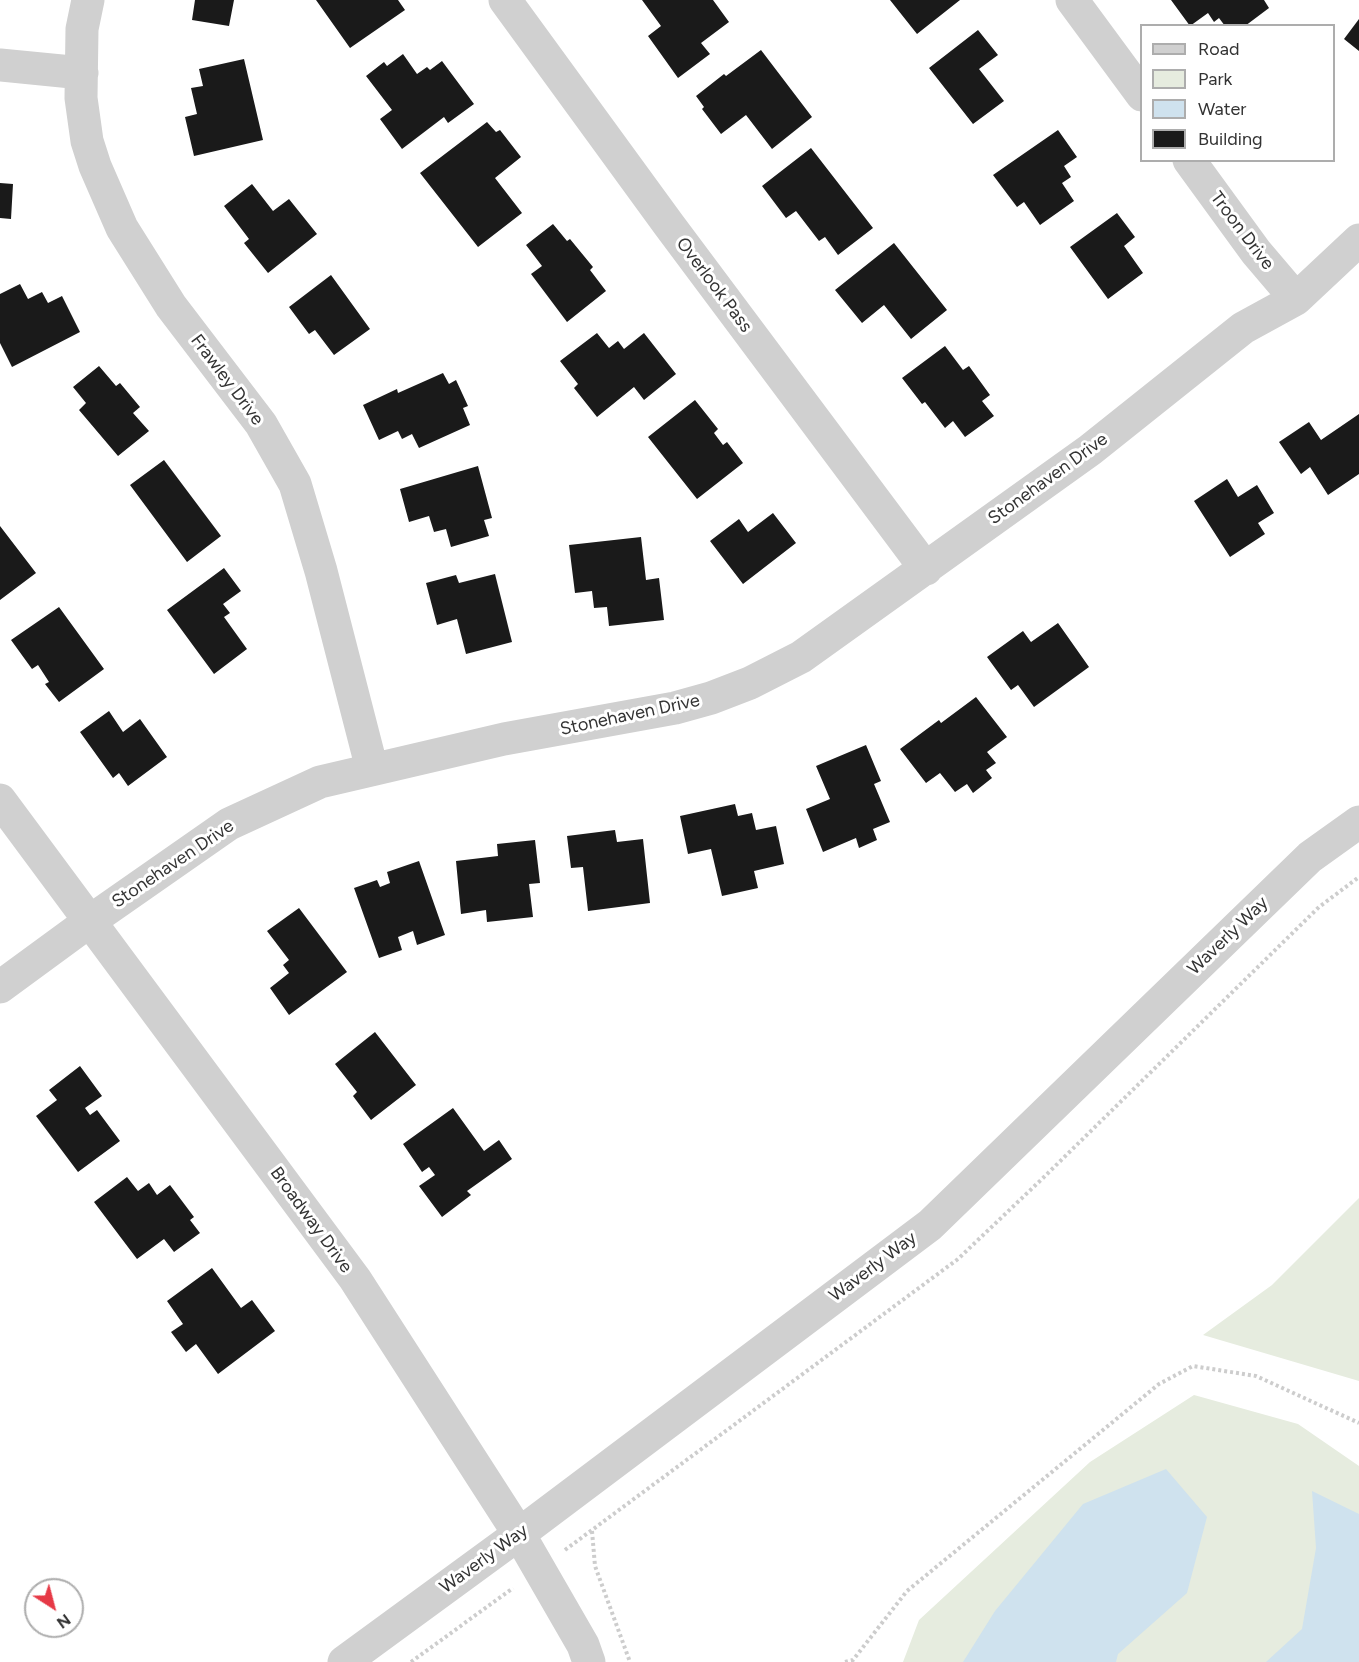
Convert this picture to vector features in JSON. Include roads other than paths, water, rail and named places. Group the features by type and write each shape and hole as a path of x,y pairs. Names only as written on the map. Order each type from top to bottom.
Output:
{"street":[{"name":"Frawley Drive","path":"88,0 82,29 81,98 87,141 95,166 122,228 171,306 261,424 296,484 321,571 372,770"},
{"name":"Overlook Pass","path":"505,0 669,225 926,569"},
{"path":"1072,0 1140,93"},
{"path":"0,65 82,73"},
{"name":"Troon Drive","path":"1190,162 1256,252 1296,299"},
{"name":"Stonehaven Drive","path":"0,987 229,824 320,782 504,739 675,708 711,698 750,683 801,657 1090,450 1243,328 1296,299 1359,240"},
{"name":"Broadway Drive","path":"0,800 355,1280 519,1534 583,1645 589,1662"},
{"name":"Waverly Way","path":"344,1662 519,1534 930,1225 1310,857 1359,822"}],"water":[{"path":"1166,1469 1207,1517 1187,1593 1118,1654 1116,1662 963,1662 995,1611 1083,1504"},
{"path":"1312,1491 1359,1514 1359,1662 1266,1662 1302,1629 1316,1548"}]}
